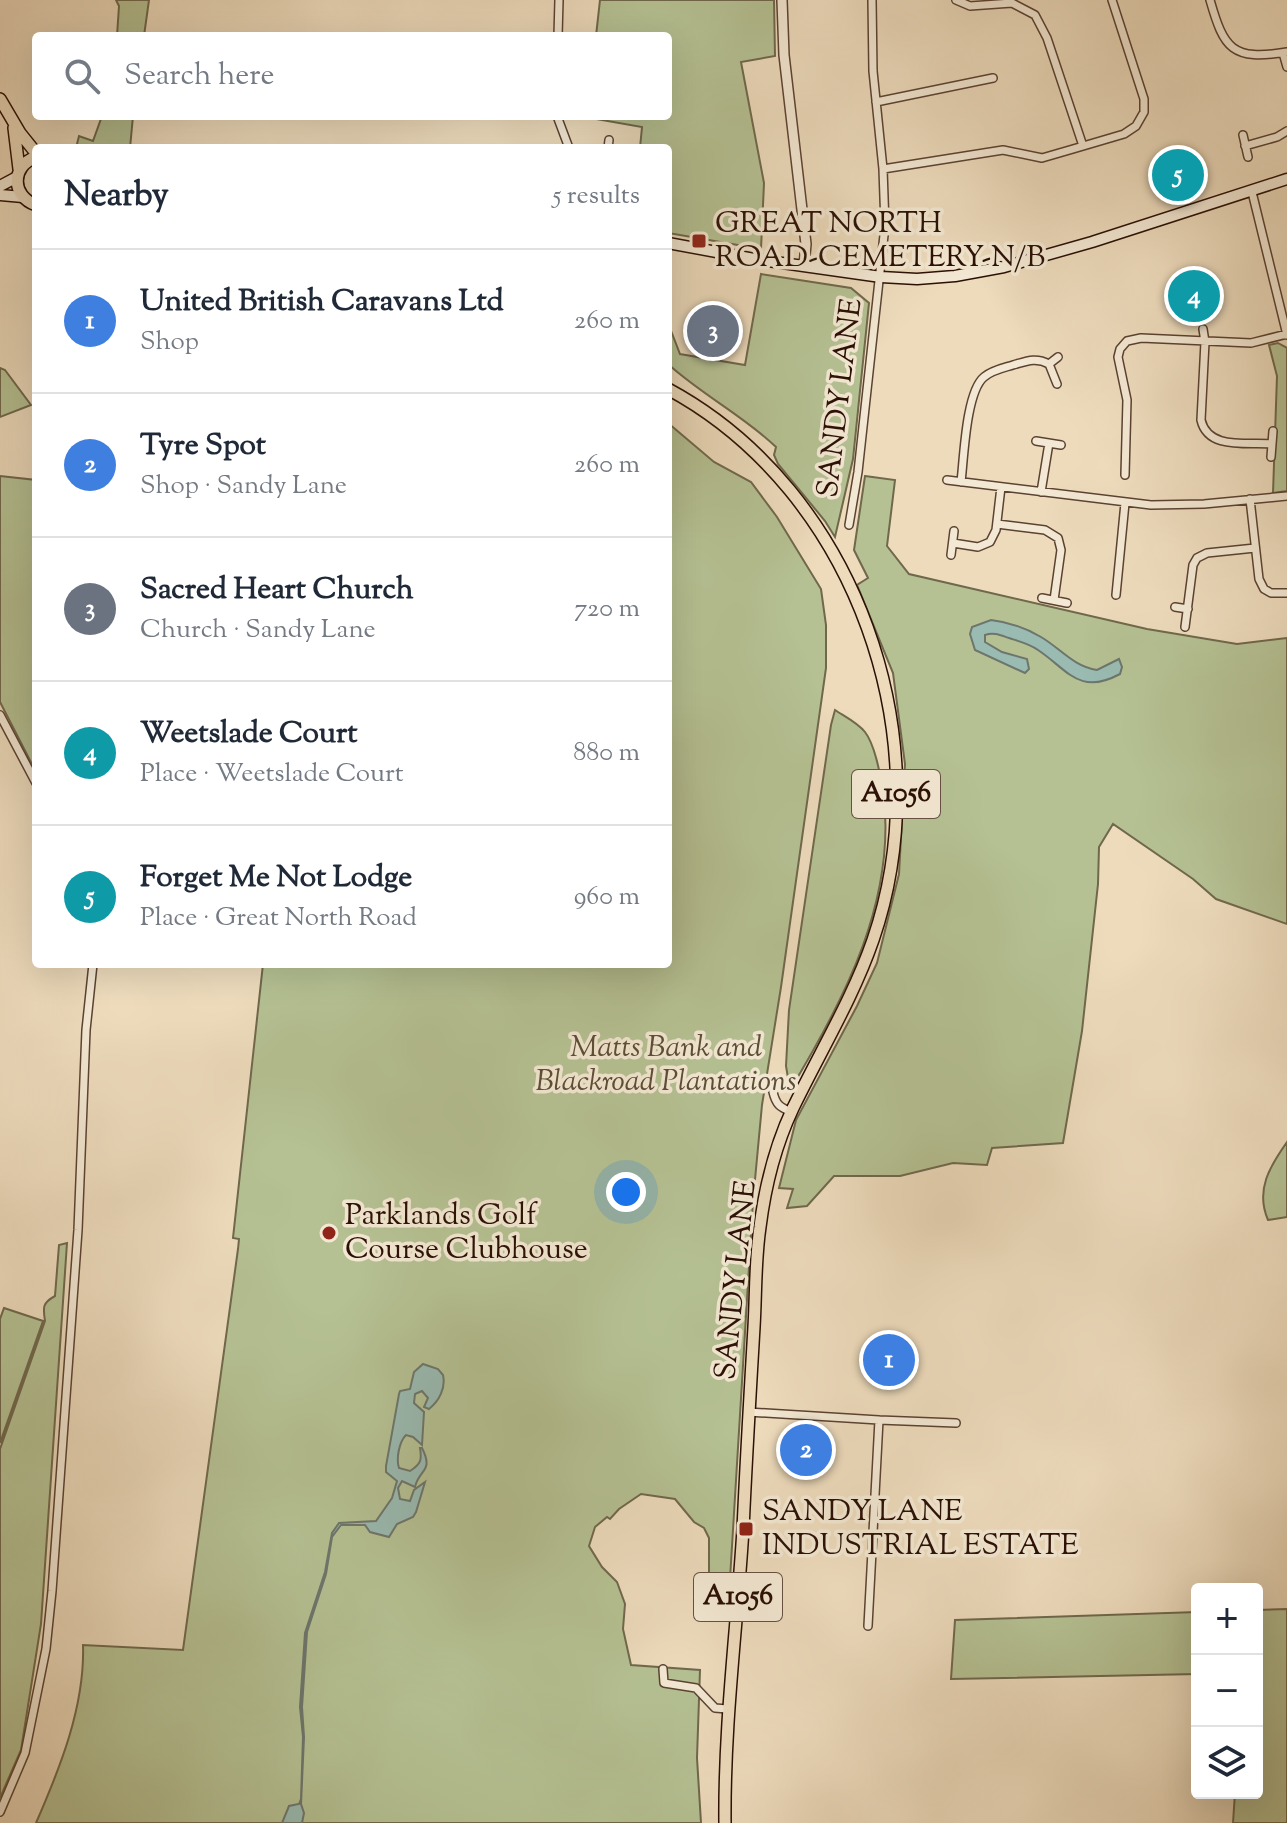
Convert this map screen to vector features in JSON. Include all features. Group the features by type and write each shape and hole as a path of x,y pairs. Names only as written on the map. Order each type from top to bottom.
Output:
{"main road":[{"path":"0,99 32,149"},
{"path":"12,120 18,144 16,184 23,197"},
{"path":"0,186 32,158"},
{"path":"672,244 881,277 917,279 955,276 1004,267 1287,179"},
{"path":"0,195 23,197 32,203"},
{"name":"SANDY LANE","path":"672,386 727,427 768,467 811,516 828,543 865,621 879,660 891,718 896,771 890,874 875,933 864,965 791,1112 771,1171 759,1228 736,1619 727,1709 725,1823"},
{"name":"SANDY LANE","path":"672,391 692,402"}],"street":[{"path":"558,32 559,0"},
{"path":"782,0 784,55 806,244 804,266"},
{"name":"SANDY LANE","path":"849,525 885,226 872,0"},
{"path":"956,0 970,6 1012,3 1035,15 1047,38 1083,146"},
{"path":"883,169 1003,150 1042,158 1124,134 1136,126 1144,112 1144,99 1112,0"},
{"path":"1210,0 1220,36 1237,51 1259,56 1285,53 1287,67"},
{"path":"876,102 993,78"},
{"path":"558,120 568,144"},
{"path":"1245,146 1287,131"},
{"path":"1243,135 1248,157"},
{"path":"1125,475 1127,400 1118,361 1122,346 1137,338 1251,343 1287,334 1252,192"},
{"path":"1277,292 1287,288"},
{"path":"1203,329 1201,420 1204,431 1217,441 1272,444"},
{"path":"1049,364 1058,357"},
{"path":"961,482 972,400 979,382 991,372 1039,359 1049,364 1057,384"},
{"path":"1271,457 1273,431"},
{"path":"1036,441 1061,445"},
{"path":"1041,492 1049,443"},
{"path":"1114,455 1126,456"},
{"path":"947,480 1125,503 1174,505 1287,496"},
{"path":"953,543 985,546 992,540 1001,487"},
{"path":"1250,499 1262,586 1271,593 1287,593"},
{"path":"1116,595 1125,503"},
{"path":"997,524 1045,530 1058,538 1061,550 1054,600"},
{"path":"951,555 954,531"},
{"path":"1185,627 1193,565 1197,558 1207,553 1255,548"},
{"path":"1106,576 1118,577"},
{"path":"1042,598 1067,603"},
{"path":"1175,607 1188,609"},
{"path":"0,715 32,775"},
{"path":"0,1812 25,1753 46,1649 78,1230 86,1030 93,968"},
{"path":"773,1092 775,1102 791,1112"},
{"path":"748,1412 956,1423"},
{"path":"868,1626 879,1420"},
{"path":"663,1669 664,1683 696,1688 715,1708 727,1709"}],"green space":[{"path":"116,0 149,0 145,32 117,32 119,6"},
{"path":"600,0 774,0 775,56 741,62 764,183 761,249 672,234 672,144 640,144 642,127 602,120 672,120 672,32 596,32"},
{"path":"101,120 133,120 130,144 77,144 79,136 93,141"},
{"path":"761,274 851,288 869,303 853,459 835,537 778,464 774,455 776,447 672,367 672,333 680,354 745,365"},
{"path":"1278,343 1287,348 1287,491 1273,493 1277,376 1269,345"},
{"path":"0,368 5,370 31,405 0,417"},
{"name":"Matts Bank and Blackroad Plantations","path":"672,426 714,462 751,482 777,517 821,589 826,625 826,668 762,1105 753,1201 730,1579 716,1583 709,1576 709,1538 704,1528 694,1522 675,1499 641,1494 595,1527 589,1546 602,1567 617,1582 625,1604 623,1629 631,1665 700,1670 697,1758 701,1823 36,1823 62,1759 75,1714 83,1668 83,1645 183,1650 238,1249 239,1239 233,1238 263,968 672,968"},
{"path":"0,476 32,480 32,764 0,702"},
{"path":"865,476 895,480 887,546 909,574 1147,629 1237,644 1287,638 1287,924 1216,899 1193,879 1113,824 1099,847 1098,884 1082,1031 1063,1143 992,1148 987,1165 953,1163 900,1176 834,1176 807,1206 787,1208 793,1189 779,1188 796,1120 877,963 899,874 905,764 893,673 857,585 868,578 854,550"},
{"path":"835,710 855,723 869,738 879,768 886,830 882,870 874,909 847,984 790,1090 786,1066 789,1010"},
{"path":"1287,1142 1287,1217 1268,1220 1263,1199 1266,1179"},
{"path":"67,1243 41,1624 21,1750 0,1798 0,1449 45,1321 44,1306 55,1296 59,1245"},
{"path":"4,1308 43,1321 0,1443 0,1319"},
{"path":"1287,1609 1287,1823 1233,1823 1235,1799 1263,1799 1263,1610"},
{"path":"1191,1612 1191,1674 951,1679 955,1620"}],"water":[{"path":"991,620 1035,634 1089,668 1097,670 1119,659 1122,667 1120,674 1106,680 1084,681 1075,678 1031,646 997,634 985,635 985,642 1002,652 1027,659 1029,669 1025,673 975,650 970,634 972,627"},
{"path":"423,1364 438,1369 443,1375 443,1389 429,1409 424,1407 428,1398 422,1391 415,1394 414,1403 424,1412 422,1445 406,1435 399,1451 399,1468 410,1471 416,1466 420,1461 420,1448 427,1462 415,1487 402,1481 398,1488 400,1499 410,1501 414,1490 425,1482 416,1512 413,1517 397,1524 389,1537 370,1532 365,1525 341,1525 332,1537 326,1574 307,1632 302,1707 304,1737 301,1804 304,1813 302,1823 282,1823 289,1806 299,1804 301,1799 303,1737 300,1707 305,1633 325,1572 332,1533 339,1523 376,1521 392,1498 397,1481 386,1472 386,1466 399,1394 410,1389 414,1372"}],"place":[{"name":"Forget Me Not Lodge","path":"1178,175"},
{"name":"GREAT NORTH ROAD-CEMETERY-N/B","path":"699,241"},
{"name":"Weetslade Court","path":"1194,296"},
{"name":"Sacred Heart Church","path":"713,331"},
{"name":"Parklands Golf Course Clubhouse","path":"329,1233"},
{"name":"United British Caravans Ltd","path":"889,1360"},
{"name":"Tyre Spot","path":"806,1450"},
{"name":"SANDY LANE INDUSTRIAL ESTATE","path":"746,1529"}]}
